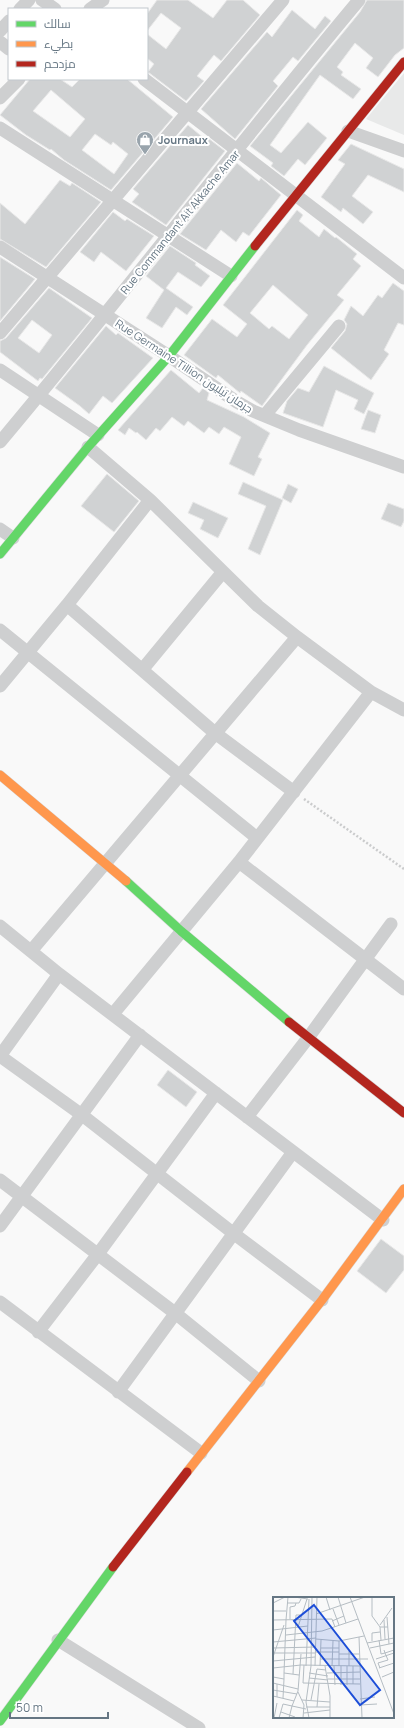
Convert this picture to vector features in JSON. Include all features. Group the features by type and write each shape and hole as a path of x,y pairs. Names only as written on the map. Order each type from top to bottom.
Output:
{"street":[{"path":"21,8 29,0"},
{"path":"42,0 54,8"},
{"path":"92,8 104,0"},
{"path":"0,333 283,0"},
{"name":"Rue Commandant Ait Akkache Amar","path":"0,442 106,316 308,61 359,0"},
{"path":"0,31 8,22"},
{"path":"0,42 8,48"},
{"path":"0,554 88,447 169,356 231,276 404,62"},
{"path":"0,98 18,80"},
{"path":"145,80 186,113 404,278"},
{"path":"0,128 231,276"},
{"path":"348,131 404,151"},
{"name":"Rue Germaine Tillion جرمان تيليون","path":"0,247 47,276 237,402 265,416 299,430 404,467"},
{"path":"265,416 339,326"},
{"path":"0,370 98,436"},
{"path":"88,447 150,500 222,573 258,606 371,692 404,710"},
{"path":"0,686 67,605 150,500"},
{"path":"0,529 13,538"},
{"path":"142,670 222,573"},
{"path":"67,605 215,733 294,792"},
{"path":"0,630 258,838"},
{"path":"31,951 297,637"},
{"path":"113,1014 258,838 371,692"},
{"path":"0,775 106,863 181,932 308,1038 404,1113"},
{"path":"238,862 404,989"},
{"path":"247,1117 308,1038 391,924"},
{"path":"0,926 59,974 383,1220"},
{"path":"59,974 0,1056 82,1115 322,1300"},
{"path":"0,1226 140,1036"},
{"path":"38,1332 98,1254 216,1093"},
{"path":"118,1392 293,1152"},
{"path":"0,1180 175,1313 259,1381"},
{"path":"0,1721 113,1567 322,1300 383,1220 404,1189"},
{"path":"0,1302 201,1453"},
{"path":"58,1640 199,1728"}],"path":[{"path":"294,792 404,869"}],"shaded area":[{"path":"404,73 404,135 366,119"}],"building":[{"path":"157,0 188,0 213,18 227,0 243,0 260,15 221,61 214,55 197,76 204,81 186,101 148,72 154,64 148,59 148,35 166,49 181,28 161,13 148,30 148,13"},
{"path":"367,0 404,0 404,48 395,55 378,77 366,68 373,58 355,43 337,67 343,72 341,75 361,89 353,99 320,75 270,145 281,153 308,122 327,138 305,165 298,159 284,176 271,166 273,163 250,146 360,12"},
{"path":"292,10 315,29 325,16 331,21 298,61 293,57 273,81 278,86 235,139 201,109 267,32 272,37"},
{"path":"29,80 62,80 72,87 79,80 128,80 173,117 111,190 64,160 51,149 50,150 26,135 0,115","holes":["51,90 85,119 70,137 33,111","95,134 111,145 113,142 128,154 114,174 82,150"]},
{"path":"188,125 206,140 208,138 225,151 166,225 132,202 139,194 133,189"},
{"path":"351,144 404,169 404,192 368,175 352,196 373,212 363,224 343,208 341,212 321,197 345,164 338,160"},
{"path":"237,163 259,181 261,178 281,195 249,236 243,232 236,242 221,230 206,250 180,234"},
{"path":"60,180 70,186 72,183 101,202 46,267 0,239 0,203 25,224"},
{"path":"297,210 303,215 299,221 319,237 324,229 335,238 336,237 357,254 353,259 361,266 337,295 344,300 307,345 262,406 241,391 240,393 218,375 216,378 184,355 212,319 237,337 247,324 223,305","holes":["273,285 308,315 289,339 272,326 269,329 250,313"]},
{"path":"113,212 125,221 127,219 154,236 126,271 101,252 94,262 80,252"},
{"path":"170,246 196,263 195,265 210,276 201,287 178,272 166,288 193,307 187,315 176,307 162,328 146,318 164,290 146,276"},
{"path":"0,257 35,279 0,321"},
{"path":"393,283 404,291 404,325 398,323 384,350 389,354 371,380 331,348 345,331 347,324 344,320 351,306 363,316 378,295 382,298"},
{"path":"49,288 92,318 42,379 40,378 38,381 0,352 0,341 6,338","holes":["32,320 52,335 39,353 18,338"]},
{"path":"106,326 116,335 118,333 153,358 112,403 103,396 89,414 55,388"},
{"path":"324,366 374,393 364,414 354,409 358,400 336,390 323,427 283,413 287,401 298,388 309,392"},
{"path":"171,370 199,393 203,388 209,393 207,400 244,417 270,433 258,457 262,459 254,476 229,464 241,437 224,427 219,434 209,427 204,433 188,421 184,426 172,417 160,431 156,428 146,440 137,432 136,433 129,428 125,435 118,430"},
{"path":"368,410 381,415 375,433 361,429"},
{"path":"107,474 139,501 114,532 81,506"},
{"path":"243,482 283,500 260,555 248,549 266,506 238,494"},
{"path":"288,484 298,489 291,503 282,498"},
{"path":"193,502 228,518 218,538 200,529 204,520 188,513"},
{"path":"388,503 404,509 404,521 401,527 381,519"},
{"path":"168,1070 197,1092 186,1107 157,1085"},
{"path":"381,1239 404,1256 404,1270 386,1293 357,1271"}],"traffic: fast":[{"path":"0,554 88,447 169,356 255,246"},
{"path":"126,881 181,931 289,1022"},
{"path":"0,1721 113,1567"}],"traffic: slow":[{"path":"0,775 126,881"},
{"path":"187,1472 322,1300 404,1189"}],"traffic: jam":[{"path":"255,246 404,62"},
{"path":"289,1022 404,1113"},
{"path":"113,1567 187,1472"}],"place":[{"name":"Journaux","path":"145,155"}]}
